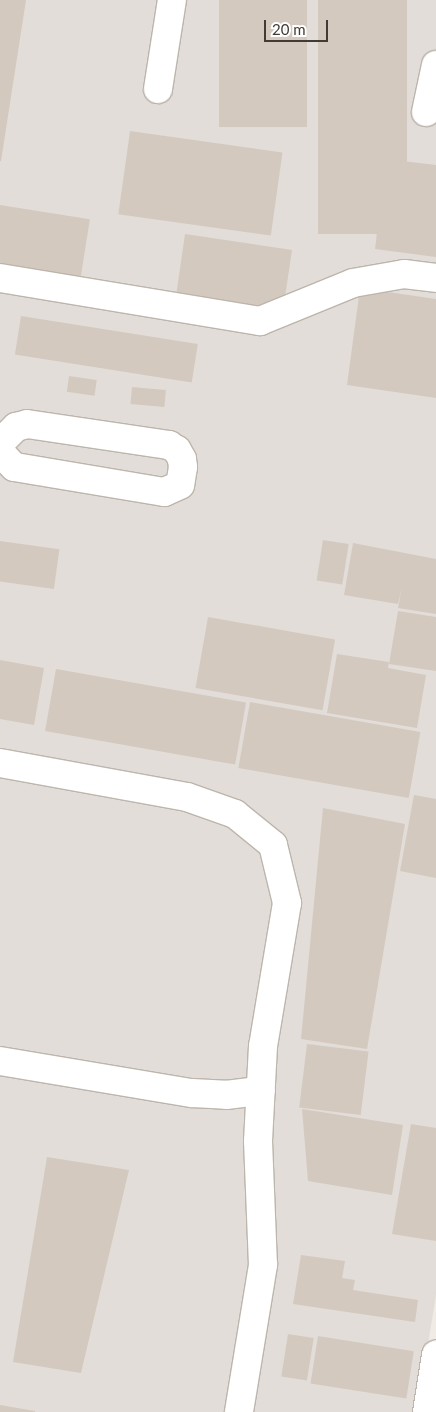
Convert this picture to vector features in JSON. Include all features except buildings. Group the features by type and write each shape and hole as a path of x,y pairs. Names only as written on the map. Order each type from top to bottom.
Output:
{"street":[{"path":"158,89 172,0"},
{"path":"426,112 436,65"},
{"path":"0,278 260,321 353,284 404,274 436,278"},
{"path":"0,443 16,427 28,424 169,445 177,450 182,459 183,468 180,484 164,492 14,467 0,452"},
{"path":"0,763 187,797 235,814 273,845 287,903 263,1046 258,1141 262,1265 239,1412"},
{"path":"0,1061 192,1093 226,1095 261,1091"},
{"path":"427,1412 436,1355"}],"shaded area":[{"path":"0,0 436,0 436,1295 417,1412 0,1412"}]}
